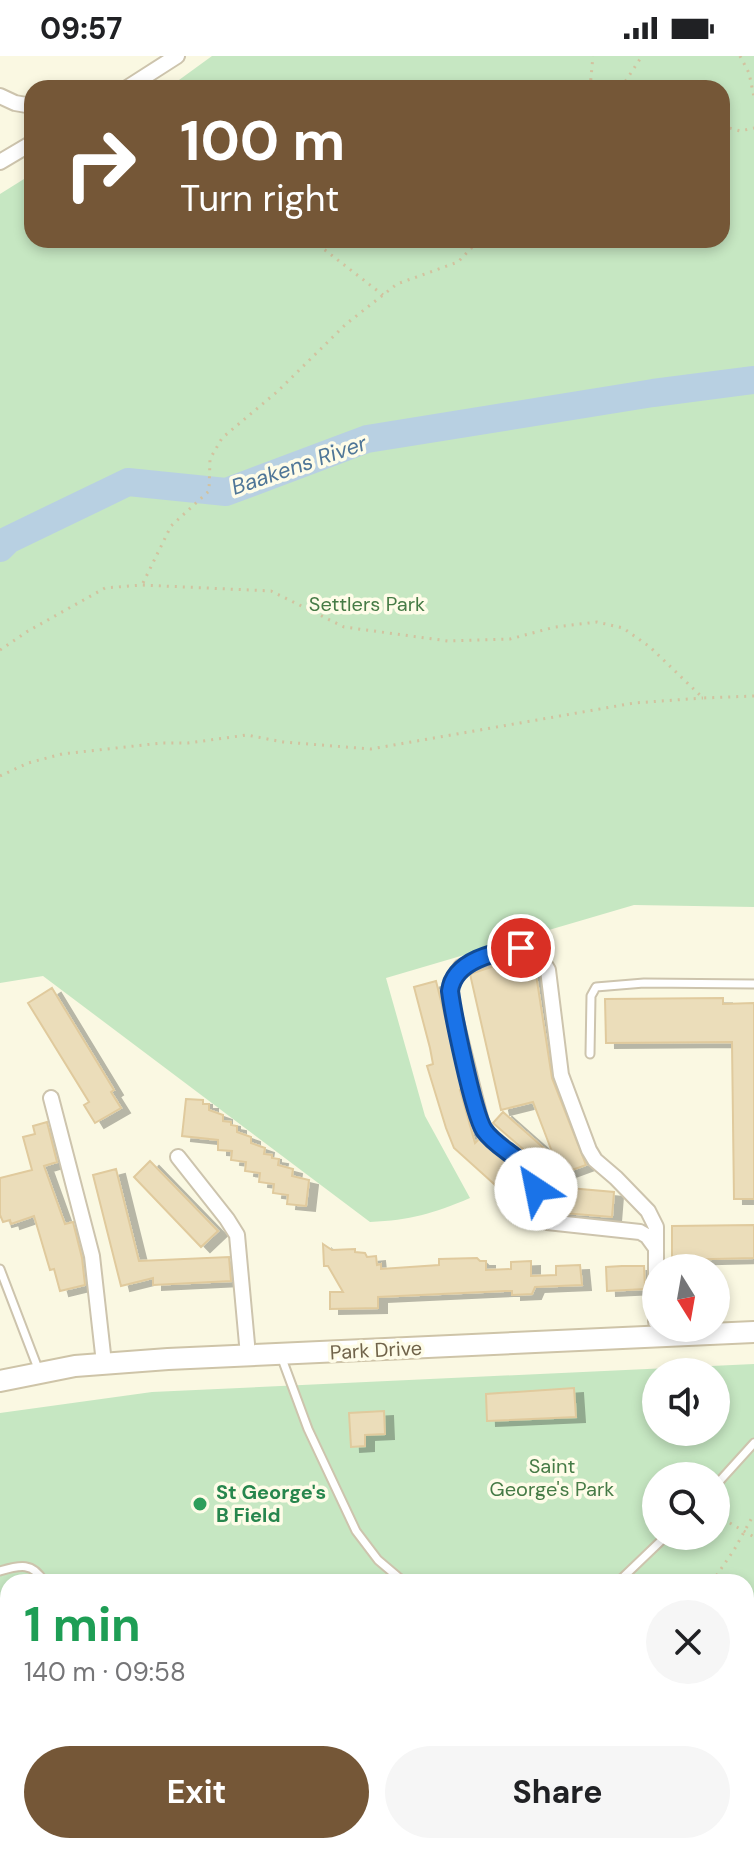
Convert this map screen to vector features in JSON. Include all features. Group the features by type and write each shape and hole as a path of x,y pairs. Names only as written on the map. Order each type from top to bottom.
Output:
{"street":[{"path":"140,80 177,56"},
{"path":"0,96 24,105"},
{"path":"0,162 24,148"},
{"path":"655,1247 640,1232 547,1222 536,1213 536,1189 532,1174 488,1134 481,1122 451,1001 451,982 461,967 521,948 533,950 544,960 548,970 561,1075 571,1107 591,1156 651,1215 657,1234 655,1254"},
{"path":"51,1098 92,1256 104,1363"},
{"path":"178,1157 237,1235 248,1355"},
{"name":"Park Drive","path":"0,1381 104,1363 642,1330"},
{"name":"Park Drive","path":"730,1331 754,1332"}],"lane":[{"path":"590,1054 591,996 596,987 644,983 754,984"},
{"path":"0,1269 40,1373"},
{"path":"280,1354 308,1429 356,1531 378,1560 395,1574"},
{"path":"730,1470 754,1443"},
{"path":"626,1574 651,1550"},
{"path":"0,1571 25,1564 38,1574"}],"path":[{"path":"591,80 593,56"},
{"path":"626,80 642,56"},
{"path":"740,56 749,73 754,97"},
{"path":"730,128 740,131 754,128"},
{"path":"322,248 383,295"},
{"path":"142,585 171,526 209,491 210,459 222,438 278,391 346,324 397,284 458,262 471,248"},
{"path":"0,650 105,588 142,585 271,591 344,627 448,641 510,639 555,627 597,622 623,628 650,647 703,698"},
{"path":"0,776 28,763 62,754 162,743 188,743 247,735 283,742 371,749 634,703 754,696"},
{"path":"717,1574 754,1514"},
{"path":"730,1524 754,1537"}],"green space":[{"name":"Settlers Park","path":"212,56 754,56 754,907 634,905 386,978 425,1116 470,1198 410,1218 370,1222 43,976 0,983 0,194 24,179 24,248 730,248 730,80 179,80"},
{"name":"Saint George's Park","path":"754,1364 754,1574 0,1574 0,1413 152,1392 642,1369 642,1446 730,1446 730,1365"}],"building":[{"path":"527,959 535,968 552,1078 586,1165 545,1180 532,1157 493,1123 503,1112 554,1157 533,1102 501,1110 470,974"},
{"path":"436,981 475,1143 480,1138 522,1177 526,1185 525,1208 519,1215 509,1206 513,1201 454,1148 446,1128 427,1066 433,1064 414,987"},
{"path":"52,988 114,1090 111,1092 121,1108 95,1123 84,1105 89,1102 28,1003"},
{"path":"723,998 723,1004 754,1003 754,1199 734,1199 732,1042 606,1043 605,999"},
{"path":"186,1099 203,1100 203,1104 209,1104 209,1110 223,1115 223,1121 237,1126 237,1132 251,1137 251,1143 265,1148 264,1154 279,1159 278,1165 293,1169 292,1176 309,1180 306,1206 287,1204 288,1195 273,1193 274,1184 259,1182 260,1173 245,1171 246,1162 231,1160 232,1151 218,1150 218,1140 182,1136"},
{"path":"47,1122 57,1162 44,1166 65,1224 73,1222 85,1285 60,1291 54,1269 50,1270 34,1216 11,1224 10,1220 3,1222 0,1215 0,1178 32,1170 23,1137 35,1134 33,1126"},
{"path":"150,1161 218,1231 201,1247 134,1177"},
{"path":"116,1169 139,1261 229,1257 231,1281 153,1285 153,1278 121,1286 93,1175"},
{"path":"546,1186 614,1192 612,1217 551,1212 545,1208"},
{"path":"754,1225 754,1258 730,1259 730,1254 672,1254 672,1226"},
{"path":"323,1244 332,1250 355,1249 355,1252 365,1253 367,1257 376,1256 381,1269 439,1265 439,1259 477,1258 486,1261 486,1270 511,1269 511,1262 531,1261 531,1276 556,1275 556,1266 580,1265 582,1285 535,1287 532,1294 512,1295 512,1291 505,1291 378,1297 378,1308 330,1309 330,1292 343,1292 328,1266 324,1266"},
{"path":"642,1266 642,1289 607,1291 606,1267"},
{"path":"574,1388 576,1417 487,1421 486,1394"},
{"path":"384,1411 385,1434 365,1435 365,1446 351,1447 349,1413"}],"waterway":[{"name":"Baakens River","path":"0,548 8,540 128,482 226,492 367,439 754,380"}],"place":[{"name":"St George's B Field","path":"200,1504"}],"route":[{"path":"521,948 461,967 453,977 450,991 484,1130 528,1169 536,1189"}]}
